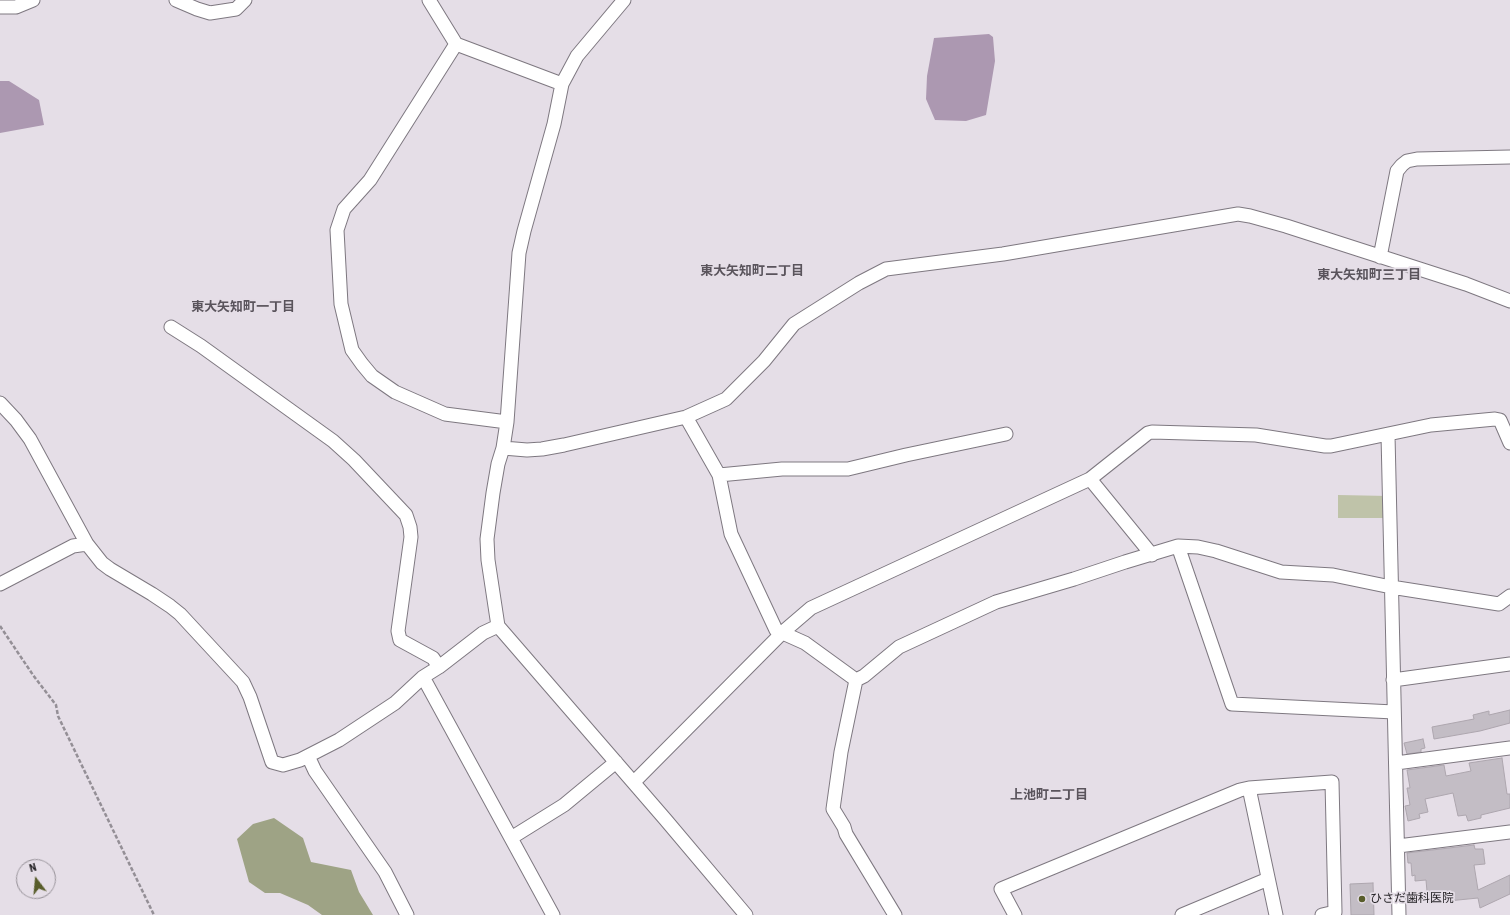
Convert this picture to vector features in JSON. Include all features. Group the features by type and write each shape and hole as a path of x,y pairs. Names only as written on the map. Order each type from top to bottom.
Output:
{"street":[{"path":"0,7 16,7 33,0"},
{"path":"176,0 210,13 236,9 245,0"},
{"path":"429,0 456,44 562,84"},
{"path":"624,0 577,56 562,84 554,124 519,252 507,422 493,493 487,539 488,560 498,626 634,782 746,915"},
{"path":"456,44 370,180 344,208 337,230 341,304 352,350 372,376 395,392 445,414 507,422"},
{"path":"1380,257 1397,171 1407,161 1417,159 1510,156"},
{"path":"503,448 542,450 686,417 726,399 764,361 794,324 859,283 886,269 1032,249 1238,214 1286,226 1466,284 1510,301"},
{"path":"171,327 201,346 333,441 354,460 406,515 410,527 411,537 398,631 400,640 433,658 439,667"},
{"path":"0,404 16,420 37,450 68,511 87,544 102,563 152,594 180,614 238,676 250,697 272,762 283,765 308,756 355,731 395,703 423,677 439,667 483,633 498,626"},
{"path":"686,417 719,475 731,534 776,630 805,643 856,680"},
{"path":"634,782 783,632 811,608 1090,479 1148,433 1256,435 1324,446 1388,435 1431,425 1495,418 1500,420 1510,442"},
{"path":"719,475 782,469 848,469 1006,434"},
{"path":"1388,435 1399,915"},
{"path":"1090,479 1152,554"},
{"path":"0,584 73,546 87,544"},
{"path":"1178,546 1232,704 1394,712"},
{"path":"856,680 864,676 899,647 996,602 1178,546 1198,547 1216,551 1281,572 1333,575 1391,587 1499,604 1510,596"},
{"path":"1393,680 1510,664"},
{"path":"423,677 553,915"},
{"path":"856,680 841,752 833,809 844,827 846,834 895,915"},
{"path":"1396,762 1510,748"},
{"path":"308,756 315,771 385,872 408,915"},
{"path":"511,838 564,805 616,762"},
{"path":"1016,915 1001,889 1249,788 1332,782 1335,912 1322,915"},
{"path":"1249,788 1276,915"},
{"path":"1398,846 1510,832"},
{"path":"1182,915 1268,879"}],"path":[{"path":"0,626 29,669 56,705 58,716 154,915"}],"green space":[{"path":"1338,495 1389,496 1390,518 1338,518"},
{"path":"274,818 303,838 311,862 351,870 359,892 373,915 322,915 308,905 280,893 265,893 249,882 237,839 253,824"}],"shaded area":[{"path":"989,34 993,37 995,61 986,115 966,121 935,120 926,99 927,76 934,38"},
{"path":"0,81 9,81 39,100 44,125 0,133"}],"building":[{"path":"1510,710 1510,723 1480,731 1434,739 1432,727 1474,719 1473,715 1489,711 1489,715"},
{"path":"1423,739 1425,748 1421,749 1421,752 1407,754 1404,743"},
{"path":"1502,758 1507,794 1510,794 1510,808 1481,815 1481,818 1468,821 1466,815 1458,816 1453,793 1425,799 1428,812 1419,814 1420,818 1408,821 1405,806 1410,805 1407,788 1410,788 1407,770 1444,765 1446,776 1471,771 1469,763"},
{"path":"1474,845 1475,849 1483,849 1485,864 1474,865 1478,890 1510,875 1510,894 1480,908 1478,898 1428,903 1426,880 1415,881 1415,875 1412,876 1411,863 1408,863 1407,853"},
{"name":"ひさだ歯科医院","path":"1373,883 1374,915 1351,915 1350,884"}],"place":[{"name":"ひさだ歯科医院","path":"1362,899"}],"district":[{"name":"東大矢知町二丁目","path":"752,272"},
{"name":"東大矢知町三丁目","path":"1369,276"},
{"name":"東大矢知町一丁目","path":"243,308"},
{"name":"上池町二丁目","path":"1049,796"}]}
